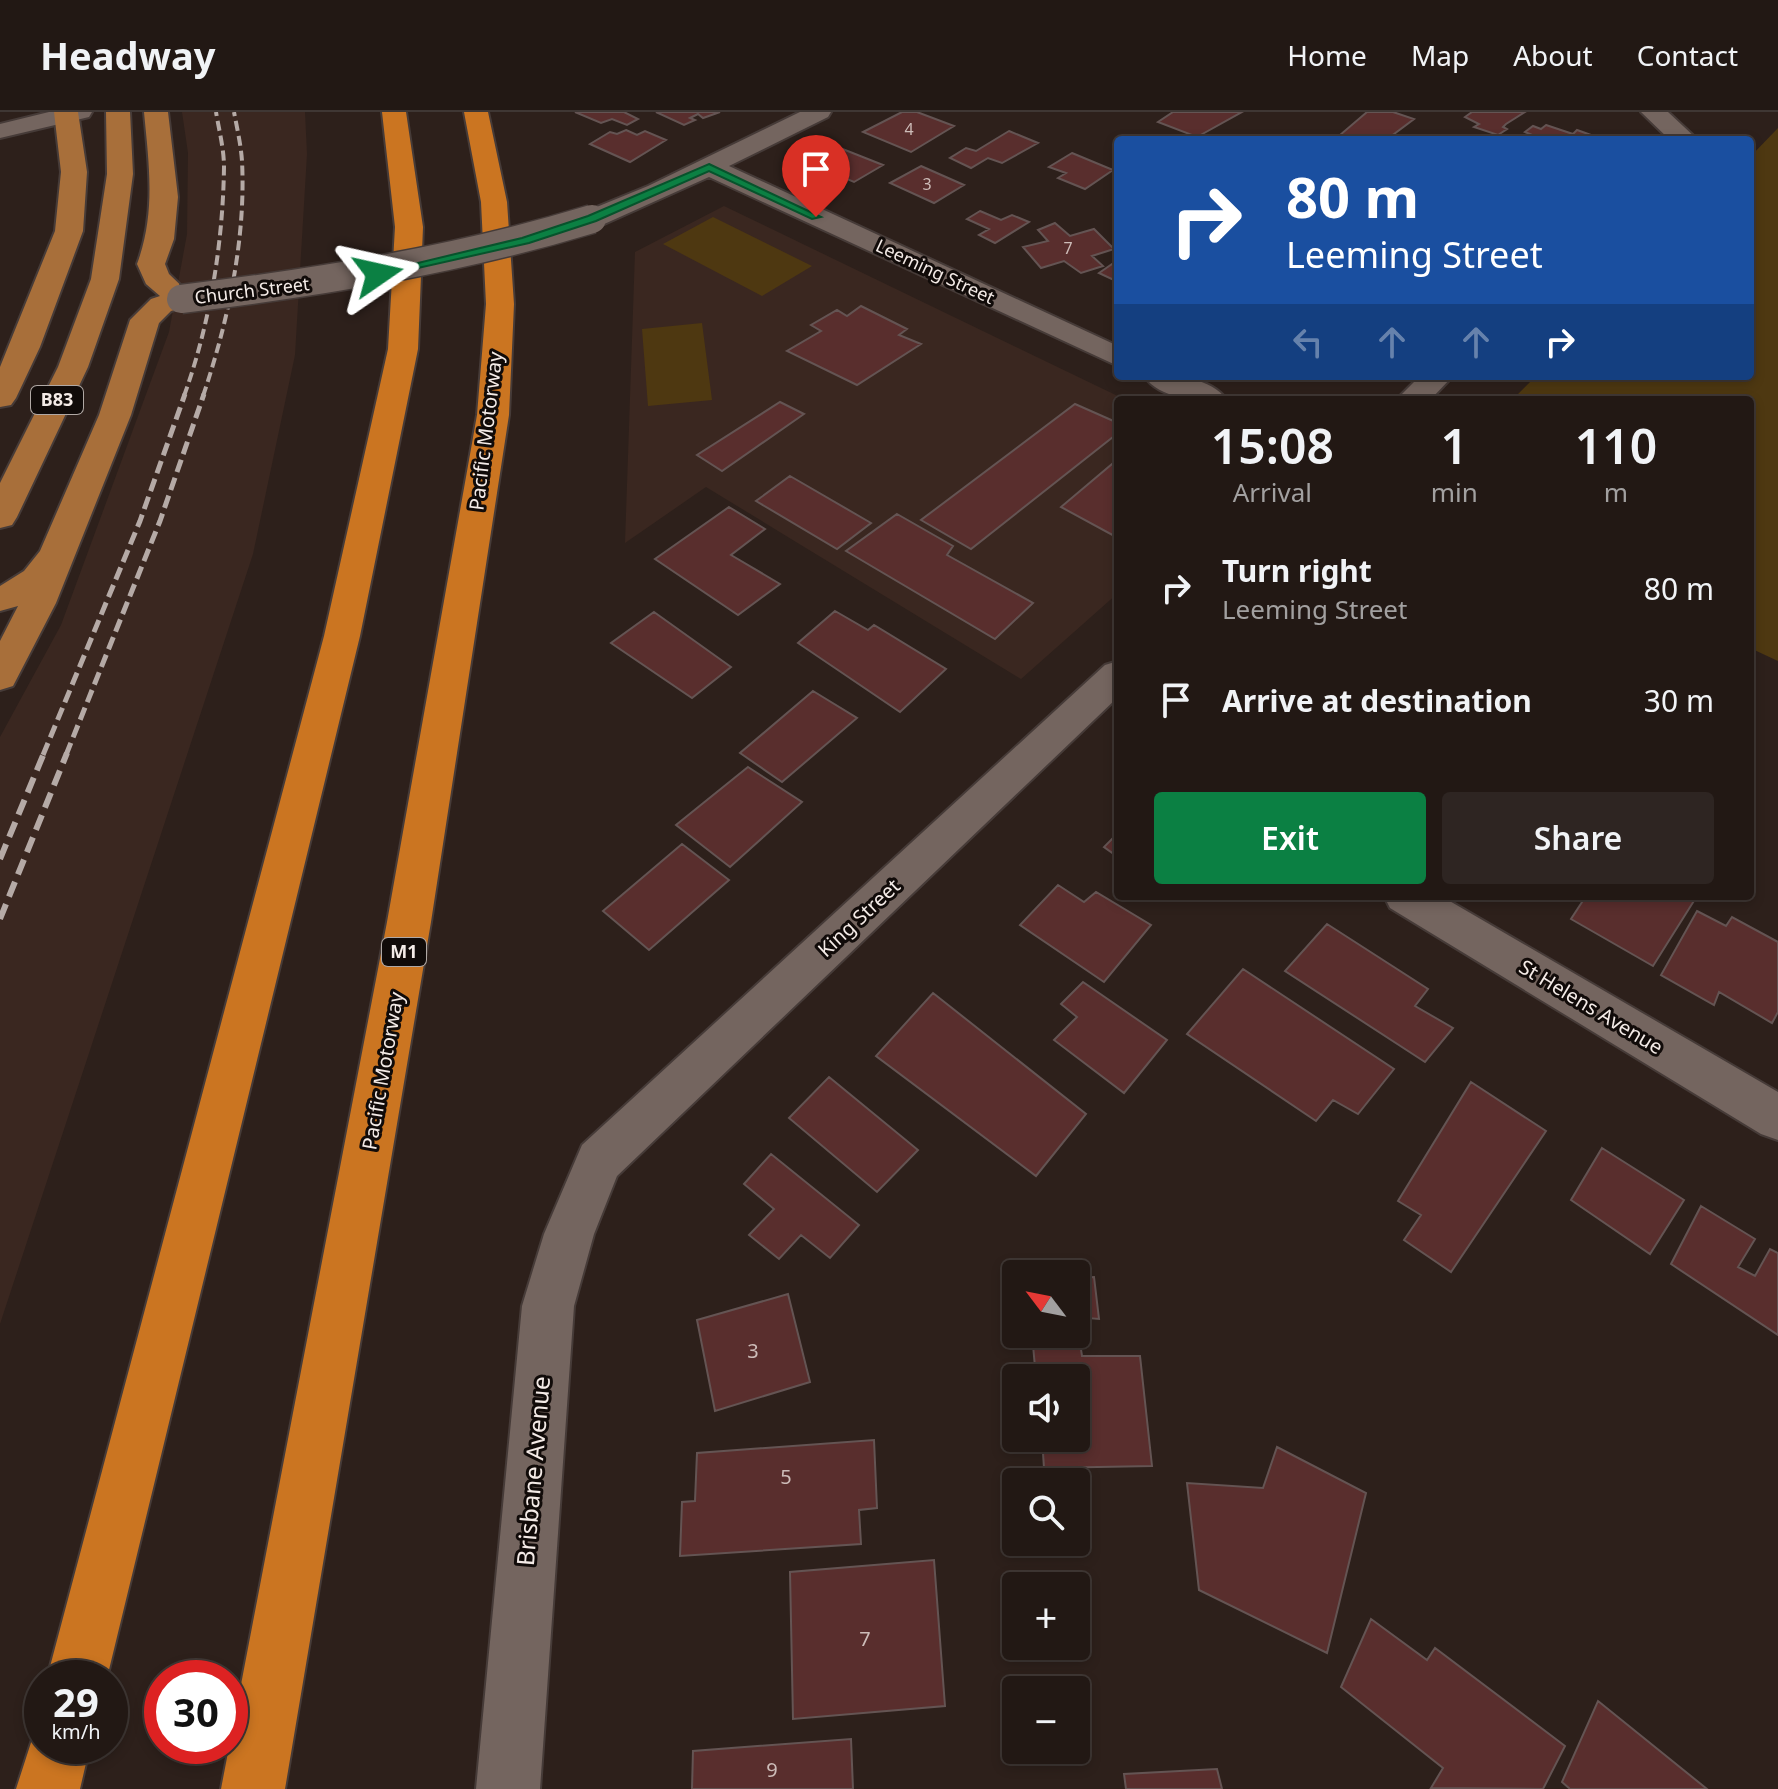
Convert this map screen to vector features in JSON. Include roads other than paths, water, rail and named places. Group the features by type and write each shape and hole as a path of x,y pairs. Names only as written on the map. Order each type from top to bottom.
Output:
{"highway":[{"path":"82,1660 342,636 403,349 409,227 394,112"},
{"name":"Pacific Motorway","path":"253,1789 409,922 493,415 500,304 494,202 476,112"},
{"path":"48,1789 54,1764"}],"main road":[{"name":"B83","path":"0,517 73,367 105,279 120,174 118,112"},
{"path":"156,112 165,197 160,239 151,264 156,278 181,299"},
{"name":"B83","path":"0,398 25,347 69,231 74,172 71,113"},
{"path":"0,676 38,603 115,415 145,320 161,305 181,299"},
{"path":"0,599 38,579 56,554"}],"street":[{"name":"Church Street","path":"181,299 378,274 525,241 592,219 709,167 819,112"},
{"path":"1653,112 1680,136"},
{"path":"0,131 71,113"},
{"name":"Leeming Street","path":"709,167 1114,355"},
{"path":"1168,380 1202,396"},
{"path":"1416,396 1434,380"},
{"name":"King Street","path":"599,1161 1102,715 1114,685"},
{"name":"St Helens Avenue","path":"1412,900 1778,1118"},
{"name":"Brisbane Avenue","path":"508,1789 548,1306 569,1234 599,1161"}],"railway":[{"path":"184,396 208,312 218,254 224,167 216,112"},
{"path":"203,396 227,310 238,250 242,161 234,112"},
{"path":"43,755 140,521 185,394"},
{"path":"66,755 160,521 204,394"},
{"path":"0,859 44,753"},
{"path":"0,919 67,753"}]}
